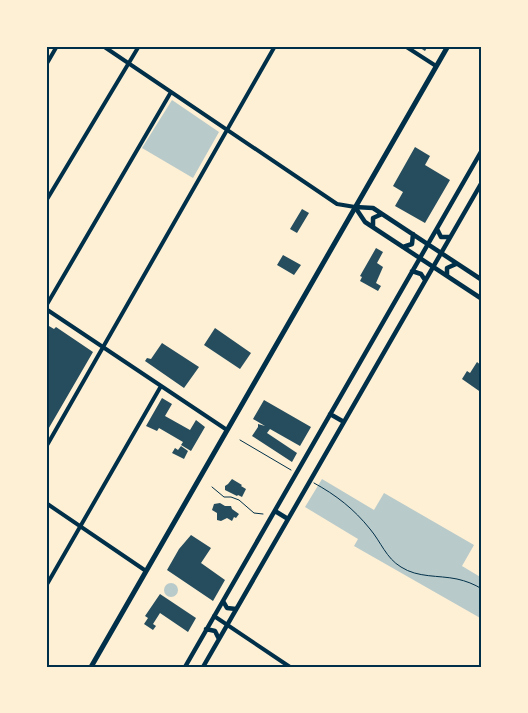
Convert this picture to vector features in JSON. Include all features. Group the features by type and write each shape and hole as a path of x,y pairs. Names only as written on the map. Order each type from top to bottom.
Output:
{"main road":[{"path":"91,667 448,46"}],"street":[{"path":"46,65 58,46"},
{"path":"103,46 337,204 372,207 482,280"},
{"path":"46,201 139,46"},
{"path":"46,447 275,46"},
{"path":"405,46 436,66"},
{"path":"171,92 46,308 227,430"},
{"path":"185,667 482,150"},
{"path":"203,667 482,182"},
{"path":"356,207 365,222 482,299"},
{"path":"373,227 373,218 382,214"},
{"path":"436,229 441,237 450,237"},
{"path":"403,247 412,244 413,234"},
{"path":"447,276 447,268 456,264"},
{"path":"412,271 421,274 425,280"},
{"path":"46,586 161,386"},
{"path":"330,414 344,422"},
{"path":"46,503 146,570"},
{"path":"275,511 288,519"},
{"path":"223,600 227,608 236,609"},
{"path":"214,616 290,667"},
{"path":"206,629 215,631 219,639"}],"path":[{"path":"240,440 289,469"},
{"path":"314,484 334,495 353,510 391,559 401,568 423,575 460,580 482,588"},
{"path":"212,487 225,497 232,497 240,501 254,513 263,514"}],"shaded area":[{"path":"172,100 219,132 193,178 142,148"},
{"path":"322,479 374,510 384,493 474,545 462,566 482,578 482,619 354,546 358,539 305,507"},
{"path":"171,583 176,585 178,590 176,595 171,597 166,595 164,590 166,585"}],"building":[{"path":"417,46 428,46 425,51"},
{"path":"415,147 430,156 425,165 450,180 425,223 395,206 403,192 393,186"},
{"path":"302,209 309,213 297,233 290,229"},
{"path":"376,248 383,252 377,263 383,267 376,283 381,286 378,291 360,281 362,277 360,276"},
{"path":"283,255 301,265 294,275 277,265"},
{"path":"49,326 54,329 56,327 93,352 46,433 46,330"},
{"path":"215,328 251,353 240,369 204,345"},
{"path":"162,343 199,367 184,388 145,361 147,358 151,359"},
{"path":"477,362 482,366 482,393 462,379 467,371 470,373"},
{"path":"162,398 172,404 165,416 190,430 196,420 205,427 191,451 181,445 183,442 159,428 157,431 146,426"},
{"path":"264,400 311,427 300,446 270,429 267,433 297,453 292,462 252,436 258,424 265,426 253,419"},
{"path":"181,446 188,451 184,459 172,453 175,448 178,450"},
{"path":"232,479 246,489 242,497 225,490 225,486"},
{"path":"220,503 225,506 231,506 239,514 232,521 227,518 221,521 217,520 217,513 212,510 214,504"},
{"path":"191,535 211,548 201,563 225,580 213,601 167,570 179,549"},
{"path":"160,594 196,618 188,632 160,613 153,624 156,626 153,630 144,624 148,618 145,616"}]}
